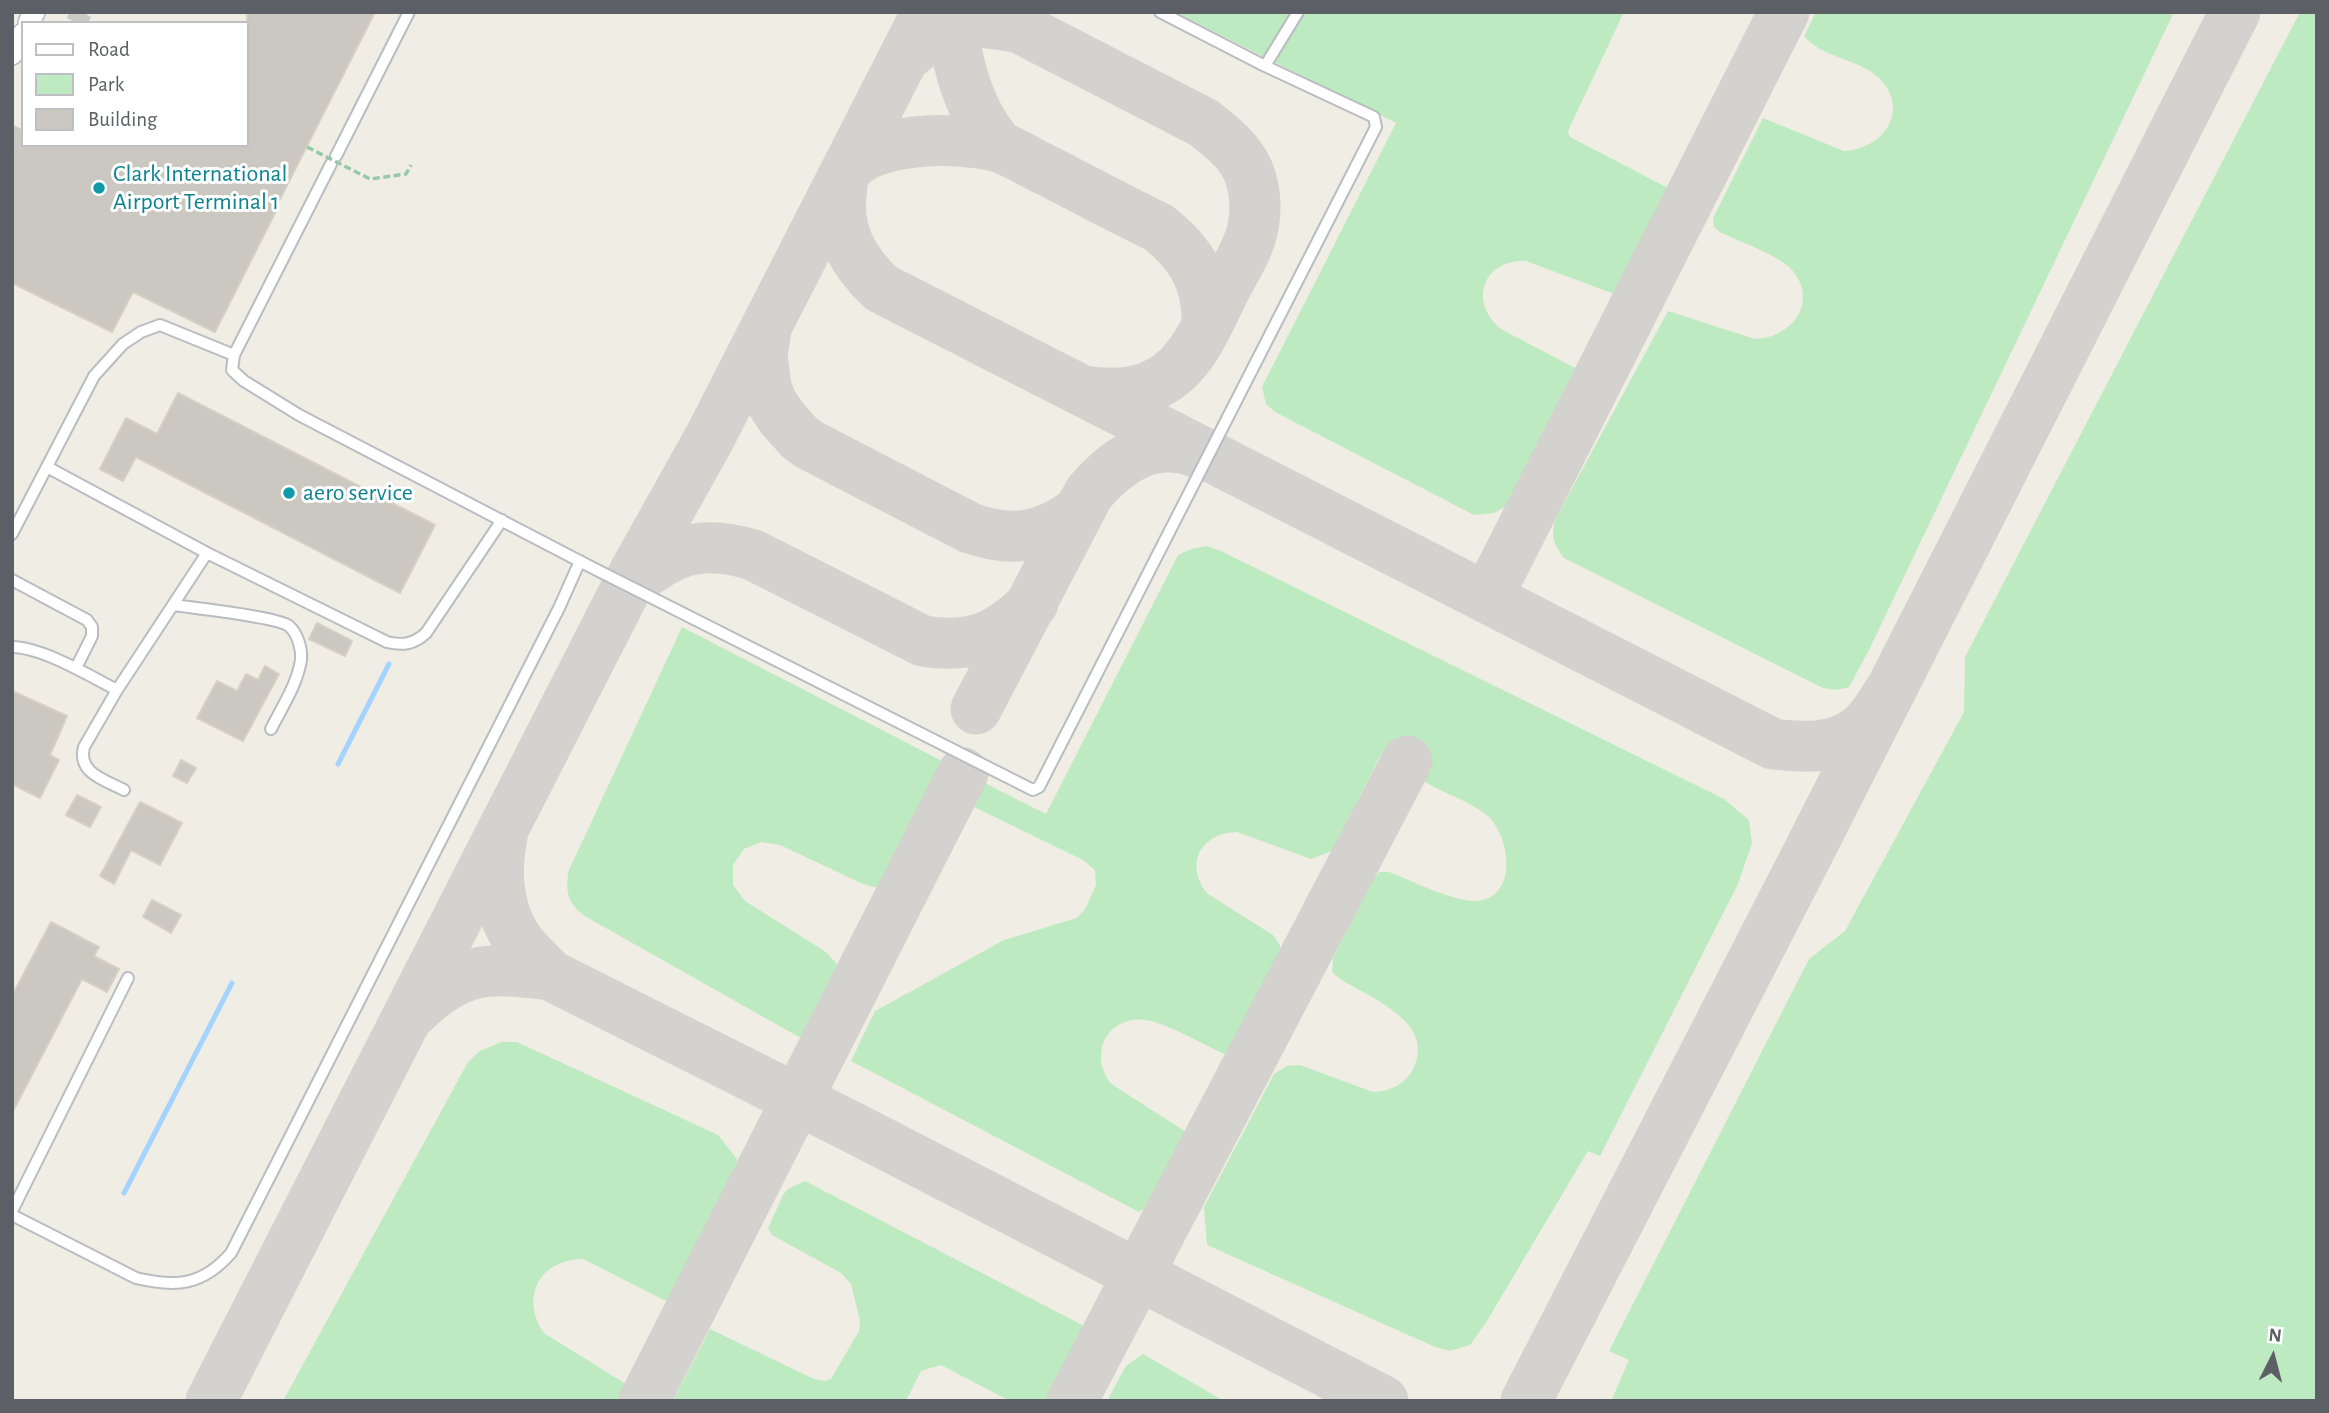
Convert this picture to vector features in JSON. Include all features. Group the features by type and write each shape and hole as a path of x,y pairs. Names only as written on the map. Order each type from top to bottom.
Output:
{"street":[{"path":"12,54 21,38"}],"lane":[{"path":"409,12 234,355 232,370 244,381 299,415 580,561 1033,790 1040,787 1376,127 1374,117 1265,66 1160,12"},
{"path":"1265,66 1298,12"},
{"path":"12,534 94,376 122,344 141,332 160,325 234,355"},
{"path":"47,467 207,553 387,642 405,645 426,633 502,520"},
{"path":"124,790 88,772 82,755 84,747 117,690 207,553"},
{"path":"128,978 12,1213 136,1278 175,1284 208,1275 231,1253 559,608 580,561"},
{"path":"12,580 87,620 92,627 92,636 76,668"},
{"path":"173,605 263,618 287,624 297,635 301,657 295,681 271,729"},
{"path":"12,648 24,647 76,668 117,690"}],"path":[{"path":"307,147 370,179 406,174 411,165"}],"green space":[{"path":"1175,12 1624,12 1568,131 1570,137 1670,189 1614,294 1526,261 1511,262 1499,267 1485,284 1485,307 1501,329 1575,368 1509,505 1494,513 1474,515 1275,412 1266,404 1262,387 1396,123"},
{"path":"1816,12 2174,12 1868,652 1849,687 1837,690 1823,688 1564,558 1557,548 1553,534 1556,518 1668,311 1755,339 1782,332 1799,314 1802,291 1798,279 1789,267 1720,232 1714,227 1713,218 1763,118 1844,151 1871,143 1881,136 1888,126 1893,103 1889,91 1880,79 1862,67 1812,44 1804,36"},
{"path":"2300,12 2317,12 2317,1401 1611,1401 1629,1360 1609,1351 1809,959 1845,931 1964,712 1965,657"},
{"path":"1207,546 1724,799 1749,820 1752,843 1738,884 1600,1156 1588,1151 1470,1345 1450,1351 1435,1347 1207,1245 1204,1207 1274,1074 1287,1066 1300,1065 1373,1092 1396,1086 1406,1079 1413,1069 1418,1053 1416,1038 1409,1025 1383,1004 1332,972 1333,958 1373,878 1380,872 1389,872 1444,894 1475,901 1489,898 1499,890 1505,878 1505,849 1493,822 1477,808 1425,782 1414,767 1405,761 1396,757 1380,756 1332,851 1311,859 1237,832 1213,838 1200,852 1197,872 1208,894 1273,935 1280,945 1280,957 1227,1055 1175,1030 1146,1020 1121,1023 1107,1035 1101,1052 1101,1062 1110,1083 1189,1134 1156,1200 1139,1212 851,1061 875,1011 1004,940 1077,918 1085,909 1096,885 1095,870 1083,860 972,806 983,782 1046,814 1178,555"},
{"path":"682,627 946,763 885,885 873,887 863,884 780,845 761,842 744,849 733,865 733,885 745,901 826,952 846,974 816,1031 806,1037 799,1037 588,918 576,909 568,892 569,870"},
{"path":"501,1042 517,1042 718,1135 737,1159 734,1172 676,1300 664,1300 583,1259 555,1266 545,1273 538,1283 534,1306 544,1333 629,1386 622,1401 283,1401 468,1062 480,1051"},
{"path":"805,1181 1086,1327 1050,1398 1046,1401 1010,1401 941,1365 921,1371 906,1401 673,1401 710,1329 814,1379 831,1379 859,1331 860,1321 851,1284 841,1273 772,1235 768,1228 783,1195 788,1189"},
{"path":"1143,1354 1224,1401 1107,1401 1126,1366"}],"building":[{"name":"Clark International Airport Terminal 1","path":"247,12 375,12 215,332 133,292 112,332 12,283 12,145 248,147"},
{"name":"aero service","path":"178,393 435,525 400,593 136,457 123,481 100,469 126,418 157,434"},
{"path":"317,623 352,641 345,656 309,639"},
{"path":"265,666 279,674 243,741 197,718 217,681 237,691 246,674 258,680"},
{"path":"12,691 67,716 50,755 59,760 40,798 12,784"},
{"path":"181,760 196,768 187,783 173,776"},
{"path":"77,795 101,807 90,827 66,815"},
{"path":"140,802 182,823 160,865 131,850 114,884 100,876"},
{"path":"152,900 181,915 171,933 143,917"},
{"path":"51,922 99,947 94,956 119,969 107,992 82,979 12,1113 12,996"}],"waterway":[{"path":"338,764 389,664"},
{"path":"124,1193 232,983"}],"taxiway":[{"path":"211,1401 634,573 710,437 927,12"},
{"path":"948,12 960,66 972,102 989,134 1001,148"},
{"path":"1487,598 1784,12"},
{"path":"1526,1401 2235,12"},
{"path":"904,58 932,36 957,25 984,23 1020,28 1204,123 1244,162 1254,192 1252,232 1208,325 1192,351 1173,373 1152,386 1113,393 1083,391"},
{"path":"1207,323 1204,294 1195,269 1180,247 1159,228 1002,148 986,144 942,141 895,145 874,151 857,161 844,175 840,208 845,234 855,257 881,288 1773,744 1816,746 1848,738 1867,723 1891,689"},
{"path":"766,329 762,355 766,387 782,418 808,444 970,528 985,533 1014,536 1041,532 1080,510"},
{"path":"976,709 1089,493 1112,470 1137,454 1166,447 1198,453"},
{"path":"630,584 659,563 687,551 702,548 734,550 753,555 923,641 940,643 983,638 1008,624 1033,603"},
{"path":"1072,1401 1407,761"},
{"path":"644,1401 963,773"},
{"path":"502,837 499,878 506,918 520,943 550,975 852,1127 1383,1401"},
{"path":"412,1013 445,986 476,973 509,971 550,975"}],"tunnel":[{"path":"77,21 82,12"},
{"path":"12,148 21,132"}],"place":[{"name":"Clark International Airport Terminal 1","path":"99,188"},
{"name":"aero service","path":"289,493"}]}
